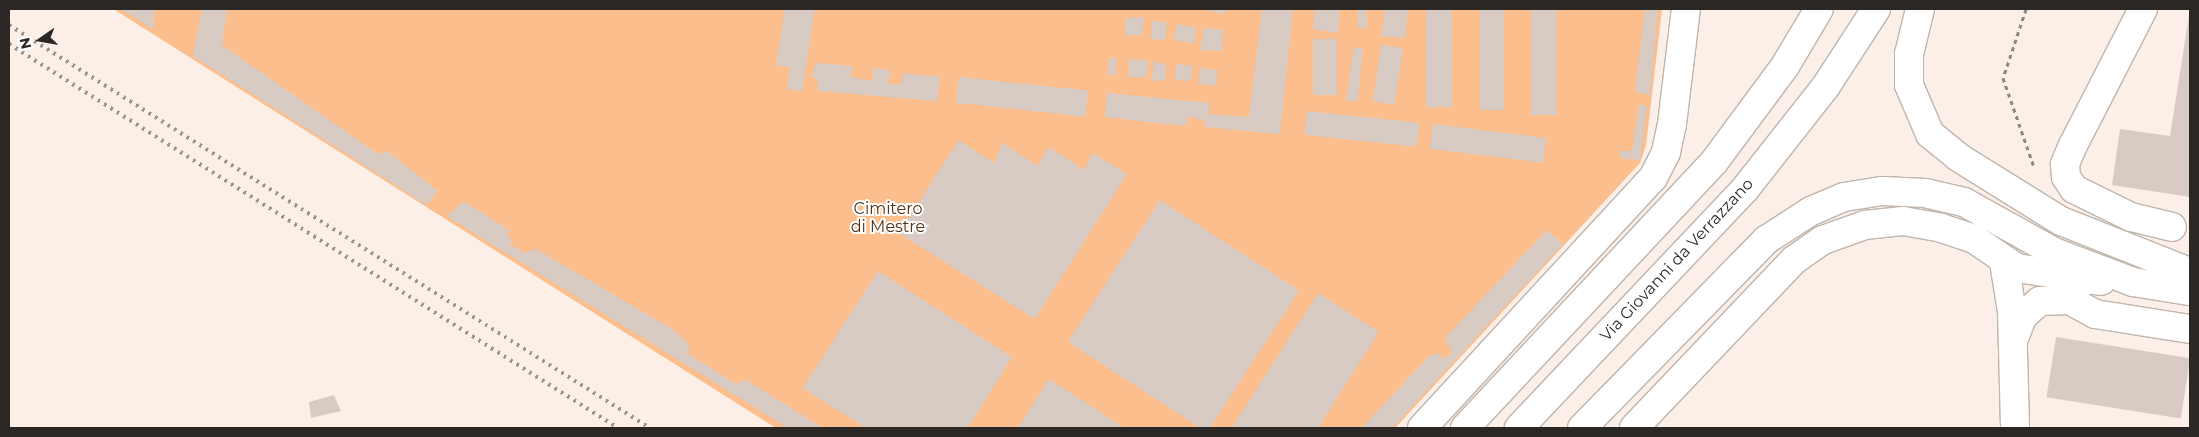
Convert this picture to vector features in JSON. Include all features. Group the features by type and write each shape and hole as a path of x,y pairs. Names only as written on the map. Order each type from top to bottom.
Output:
{"street":[{"path":"1422,428 1653,178 1666,152 1672,124 1686,9"},
{"path":"1465,428 1714,162 1785,66 1819,9"},
{"name":"Via Giovanni da Verrazzano","path":"1519,428 1746,189 1826,86 1876,9"},
{"path":"1920,9 1909,54 1909,85 1930,134 1958,157 2061,221 2104,240 2190,272"},
{"path":"2143,9 2073,145 2065,164 2066,177 2074,189 2131,217 2181,228"},
{"path":"1586,424 1766,240 1811,210 1844,197 1892,192 1964,202 2054,252 2133,282 2190,291"},
{"path":"1634,428 1794,260 1823,240 1865,225 1903,221 1974,239 2004,262 2077,290 2095,314 2190,329"},
{"path":"2104,240 2181,228"},
{"path":"2004,262 2013,342 2014,428"},
{"path":"2013,342 2022,318 2040,301 2077,290 2133,282"}],"path":[{"path":"2026,9 2003,78 2037,171"}],"green space":[{"name":"Cimitero di Mestre","path":"1662,9 1646,145 1640,163 1395,428 776,428 115,10"}],"building":[{"path":"121,9 155,9 153,29"},
{"path":"202,9 227,9 222,45 378,154 387,151 438,191 427,205 193,56"},
{"path":"785,9 815,9 802,91 787,89 790,67 776,65"},
{"path":"1209,9 1226,9 1226,14 1209,11"},
{"path":"1262,9 1293,9 1280,134 1205,127 1205,120 1188,117 1185,126 1105,117 1107,93 1210,103 1208,114 1249,117"},
{"path":"1315,9 1340,9 1338,33 1313,29"},
{"path":"1358,9 1367,9 1367,28 1358,28"},
{"path":"1385,9 1408,9 1405,38 1381,36"},
{"path":"1426,9 1452,9 1452,107 1426,107"},
{"path":"1480,9 1504,9 1504,110 1480,110"},
{"path":"1531,9 1557,9 1557,115 1531,115"},
{"path":"1645,9 1658,9 1650,95 1635,92"},
{"path":"2190,9 2190,197 2112,185 2120,129 2170,136"},
{"path":"1144,17 1142,35 1125,35 1126,18"},
{"path":"1152,21 1167,22 1166,40 1151,39"},
{"path":"1177,24 1197,28 1194,44 1174,40"},
{"path":"1204,28 1223,30 1222,51 1200,50"},
{"path":"1313,39 1337,39 1337,95 1313,95"},
{"path":"1381,45 1403,48 1395,105 1373,101"},
{"path":"1354,47 1363,49 1358,100 1346,101"},
{"path":"1110,58 1117,58 1115,75 1107,75"},
{"path":"1129,59 1149,61 1146,77 1129,77"},
{"path":"1154,62 1166,64 1166,80 1152,81"},
{"path":"816,63 852,66 850,77 872,81 874,68 891,71 887,84 902,84 903,73 940,77 937,101 818,91 817,77 812,78"},
{"path":"1176,64 1193,66 1190,81 1175,80"},
{"path":"1200,68 1218,70 1216,86 1198,84"},
{"path":"959,77 1088,91 1086,116 956,103"},
{"path":"1639,104 1647,107 1640,160 1620,158 1620,151 1632,151"},
{"path":"1307,111 1419,123 1417,147 1304,135"},
{"path":"1433,124 1546,138 1543,163 1430,149"},
{"path":"959,140 994,163 1003,143 1037,166 1049,147 1084,170 1093,153 1127,174 1035,319 899,233"},
{"path":"1160,200 1299,290 1210,428 1201,428 1068,342"},
{"path":"464,201 510,231 506,234 513,241 509,244 525,253 536,249 674,330 690,346 687,353 736,384 746,380 823,428 788,428 447,216"},
{"path":"1547,230 1563,244 1392,428 1362,428 1429,356 1438,353 1444,359 1452,352 1445,338"},
{"path":"878,271 1012,357 968,428 866,428 803,388"},
{"path":"1318,293 1379,332 1318,428 1232,428"},
{"path":"2056,337 2190,358 2181,419 2046,397"},
{"path":"1049,379 1125,428 1018,428"},
{"path":"334,395 341,411 311,418 309,402"}],"railway":[{"path":"9,25 650,428"},
{"path":"9,44 618,428"}]}
